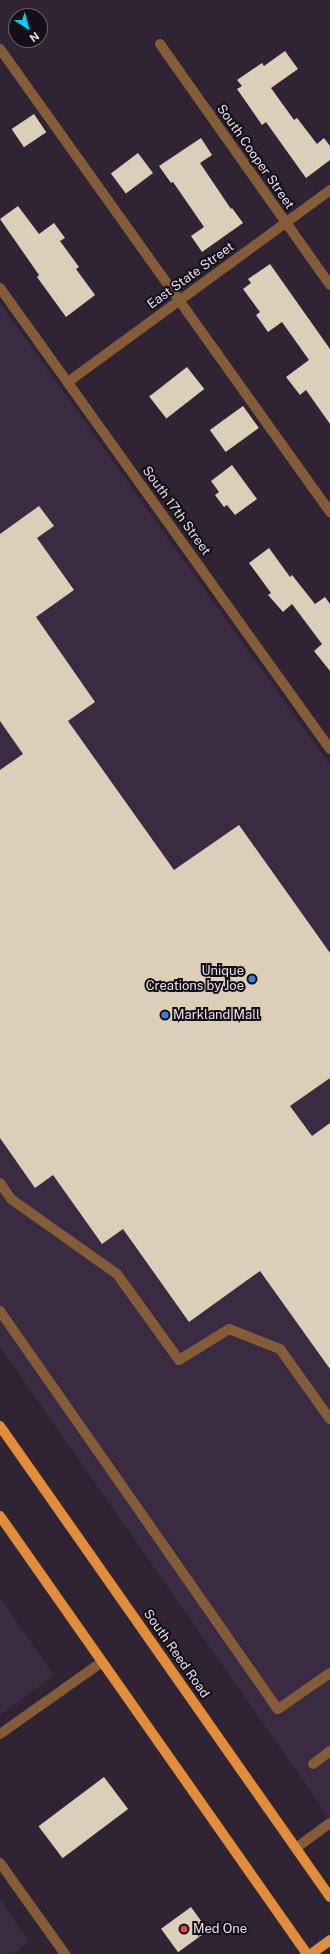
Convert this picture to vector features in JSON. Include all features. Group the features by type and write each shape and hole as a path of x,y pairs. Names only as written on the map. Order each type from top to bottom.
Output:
{"main road":[{"name":"South Reed Road","path":"0,1426 330,1897"},
{"path":"0,1516 307,1954"},
{"path":"311,1954 330,1940"}],"street":[{"name":"South Cooper Street","path":"160,44 330,285"},
{"path":"0,49 330,512"},
{"name":"East State Street","path":"68,382 330,190"},
{"name":"South 17th Street","path":"0,288 330,749"},
{"path":"0,1183 11,1199 117,1274 179,1360 229,1329 280,1349 330,1419"},
{"path":"0,1311 278,1709 330,1673"},
{"path":"0,1734 102,1662"},
{"path":"313,1764 330,1751"},
{"path":"296,1848 330,1823"},
{"path":"0,1863 65,1954"}],"shaded area":[{"path":"0,303 330,765 330,1819 0,1347"},
{"path":"0,1598 54,1675 0,1715"},
{"path":"0,1898 29,1942 13,1954 0,1954"}],"building":[{"path":"285,51 298,69 271,88 294,120 297,118 317,144 324,138 330,146 330,160 306,178 266,122 262,125 237,89 242,86 237,80 262,63 264,66"},
{"path":"34,114 46,132 24,147 12,129"},
{"path":"201,138 212,155 200,163 231,209 232,208 243,223 202,252 191,236 204,227 173,182 171,183 159,166"},
{"path":"138,153 153,173 126,193 111,173"},
{"path":"18,206 39,234 54,223 65,238 60,241 79,267 76,269 95,295 66,317 37,277 39,275 0,219"},
{"path":"270,264 330,349 330,424 306,390 300,395 286,377 309,360 282,322 268,332 256,315 260,312 243,289 251,283 248,279"},
{"path":"187,367 204,389 166,419 149,397"},
{"path":"243,406 259,428 226,452 210,430"},
{"path":"232,465 257,499 235,515 227,505 224,507 215,495 219,492 211,481"},
{"name":"Markland Mall","path":"39,506 54,526 37,538 74,590 36,617 95,702 68,721 174,870 239,825 330,953 330,1078 290,1106 312,1136 330,1123 330,1369 260,1271 189,1322 123,1229 102,1244 53,1175 35,1188 0,1138 0,770 23,754 0,721 0,534"},
{"path":"269,548 290,577 292,575 315,604 325,597 330,604 330,671 314,651 322,644 292,604 283,612 268,595 271,593 249,563"},
{"path":"104,1777 128,1809 63,1858 39,1826"},
{"name":"Med One","path":"191,1907 208,1930 178,1952 161,1929"}],"place":[{"name":"Unique Creations by Joe","path":"252,979"},
{"name":"Markland Mall","path":"165,1015"},
{"name":"Med One","path":"184,1929"}]}
